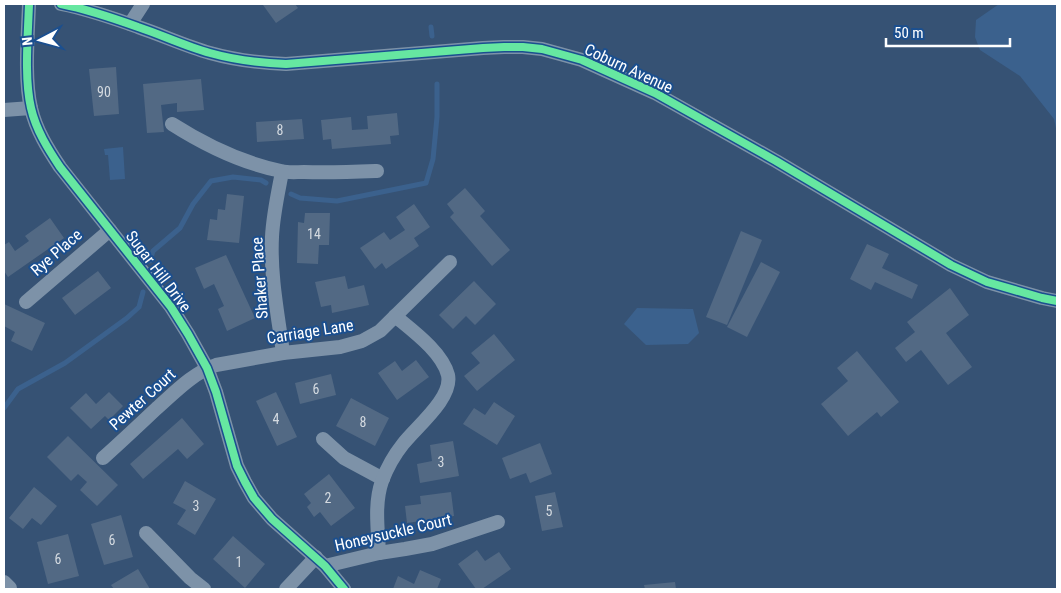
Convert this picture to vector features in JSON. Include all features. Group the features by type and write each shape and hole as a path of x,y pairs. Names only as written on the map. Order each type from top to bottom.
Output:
{"street":[{"name":"Sugar Hill Drive","path":"29,4 28,87 31,108 38,127 53,156 171,307 207,368 238,466 254,498 272,519 320,562 344,589"},
{"name":"Coburn Avenue","path":"61,4 130,24 209,53 266,64 483,48 524,47 542,49 582,60 655,94 776,161 952,265 987,282 1057,301"},
{"path":"130,24 143,4"},
{"path":"4,110 31,108"},
{"path":"172,124 196,140 223,152 282,172 332,173 377,171"},
{"name":"Shaker Place","path":"282,172 272,237 272,264 283,353"},
{"name":"Rye Place","path":"26,302 110,230"},
{"name":"Carriage Lane","path":"207,368 216,364 283,353 340,347 362,341 380,331 450,262"},
{"path":"379,553 378,498 383,479 402,445 440,402 447,390 448,376 435,351 395,316"},
{"name":"Pewter Court","path":"103,458 191,379 207,368"},
{"path":"323,439 344,458 383,479"},
{"name":"Honeysuckle Court","path":"320,562 405,550 432,544 498,522"},
{"path":"146,533 190,578 204,589"},
{"path":"286,589 320,562"}],"water":[{"path":"999,4 1057,4 1057,133 1054,119 1020,76 980,50 975,37 976,20"},
{"path":"123,147 125,179 110,180 108,155 105,155 104,149"},
{"path":"637,308 693,309 699,333 688,344 646,345 624,324"}],"building":[{"path":"295,4 298,8 276,23 263,5"},
{"path":"116,67 119,114 94,116 89,69"},
{"path":"201,79 204,110 177,112 177,103 161,105 164,132 147,133 143,84"},
{"path":"397,113 399,135 390,136 391,144 332,149 331,139 323,140 321,120 351,117 352,130 368,129 367,116"},
{"path":"302,119 304,139 257,142 256,122"},
{"path":"465,188 485,211 480,216 510,250 492,266 450,217 454,213 447,204"},
{"path":"227,194 244,196 239,243 207,240 210,219 217,220 218,209 225,210"},
{"path":"414,204 430,227 414,238 419,246 386,269 382,263 375,269 360,248 384,232 390,240 405,230 396,217"},
{"path":"305,213 330,213 329,245 319,245 318,264 297,263 298,222 304,223"},
{"path":"50,218 64,238 8,277 4,271 4,245 9,242 15,251 29,241 25,236"},
{"path":"741,231 762,240 727,325 706,317"},
{"path":"867,244 889,254 882,268 918,285 912,299 875,282 871,290 850,279"},
{"path":"226,255 255,318 227,331 218,309 224,306 214,284 204,289 195,268"},
{"path":"761,262 780,272 747,337 727,327"},
{"path":"98,271 111,288 75,315 62,298"},
{"path":"345,276 348,289 364,285 369,305 332,313 331,305 321,307 315,282"},
{"path":"474,281 496,304 475,325 466,316 453,329 439,315"},
{"path":"950,288 969,315 946,333 972,367 948,385 921,350 906,362 895,348 915,332 907,322"},
{"path":"4,304 45,323 32,351 11,341 15,332 4,326"},
{"path":"494,334 515,360 477,391 464,376 480,363 471,353"},
{"path":"857,351 899,402 881,417 877,412 848,436 821,404 848,381 837,368"},
{"path":"416,360 429,377 397,400 378,373 395,361 402,371"},
{"path":"331,374 336,395 300,404 295,383"},
{"path":"109,392 123,406 109,420 105,416 91,429 70,408 86,393 96,404"},
{"path":"276,392 297,437 277,446 256,401"},
{"path":"351,398 389,418 375,446 336,426"},
{"path":"494,402 515,416 497,445 463,424 474,408 485,415"},
{"path":"182,418 204,444 187,459 178,449 143,479 130,464"},
{"path":"68,436 118,485 97,506 80,490 87,482 78,474 71,481 47,457"},
{"path":"453,441 459,476 420,483 417,464 432,461 430,445"},
{"path":"540,443 552,474 530,483 526,473 510,479 502,458"},
{"path":"329,474 355,508 331,526 320,512 314,517 307,507 311,503 304,494"},
{"path":"185,481 216,499 195,535 177,524 186,510 173,503"},
{"path":"34,487 57,506 41,525 32,518 23,529 9,518"},
{"path":"451,492 454,516 407,523 405,506 421,504 420,496"},
{"path":"555,492 563,527 542,531 535,496"},
{"path":"121,515 133,557 104,565 91,524"},
{"path":"68,534 79,576 48,584 37,542"},
{"path":"233,536 265,564 245,588 213,559"},
{"path":"477,550 485,561 499,552 511,569 482,589 476,589 458,564"},
{"path":"138,569 150,589 114,589 111,585"},
{"path":"420,570 441,579 437,589 393,589 398,576 414,584"},
{"path":"675,582 676,589 645,589 644,585"}],"waterway":[{"path":"431,27 432,36"},
{"path":"291,194 300,198 337,201 426,183 433,159 437,117 437,84"},
{"path":"150,261 153,251 180,228 193,204 211,181 233,177 261,180 266,183"},
{"path":"4,408 18,389 65,363 127,318 139,307 143,292"}],"cycle path":[{"path":"29,4 27,56 29,96 33,116 43,139 60,167 171,307 188,334 207,368 216,392 237,466 254,498 272,519 325,566 344,589"},
{"path":"61,4 109,17 210,53 257,62 286,64 504,47 542,49 582,60 655,93 776,161 951,265 987,282 1057,301"}]}
